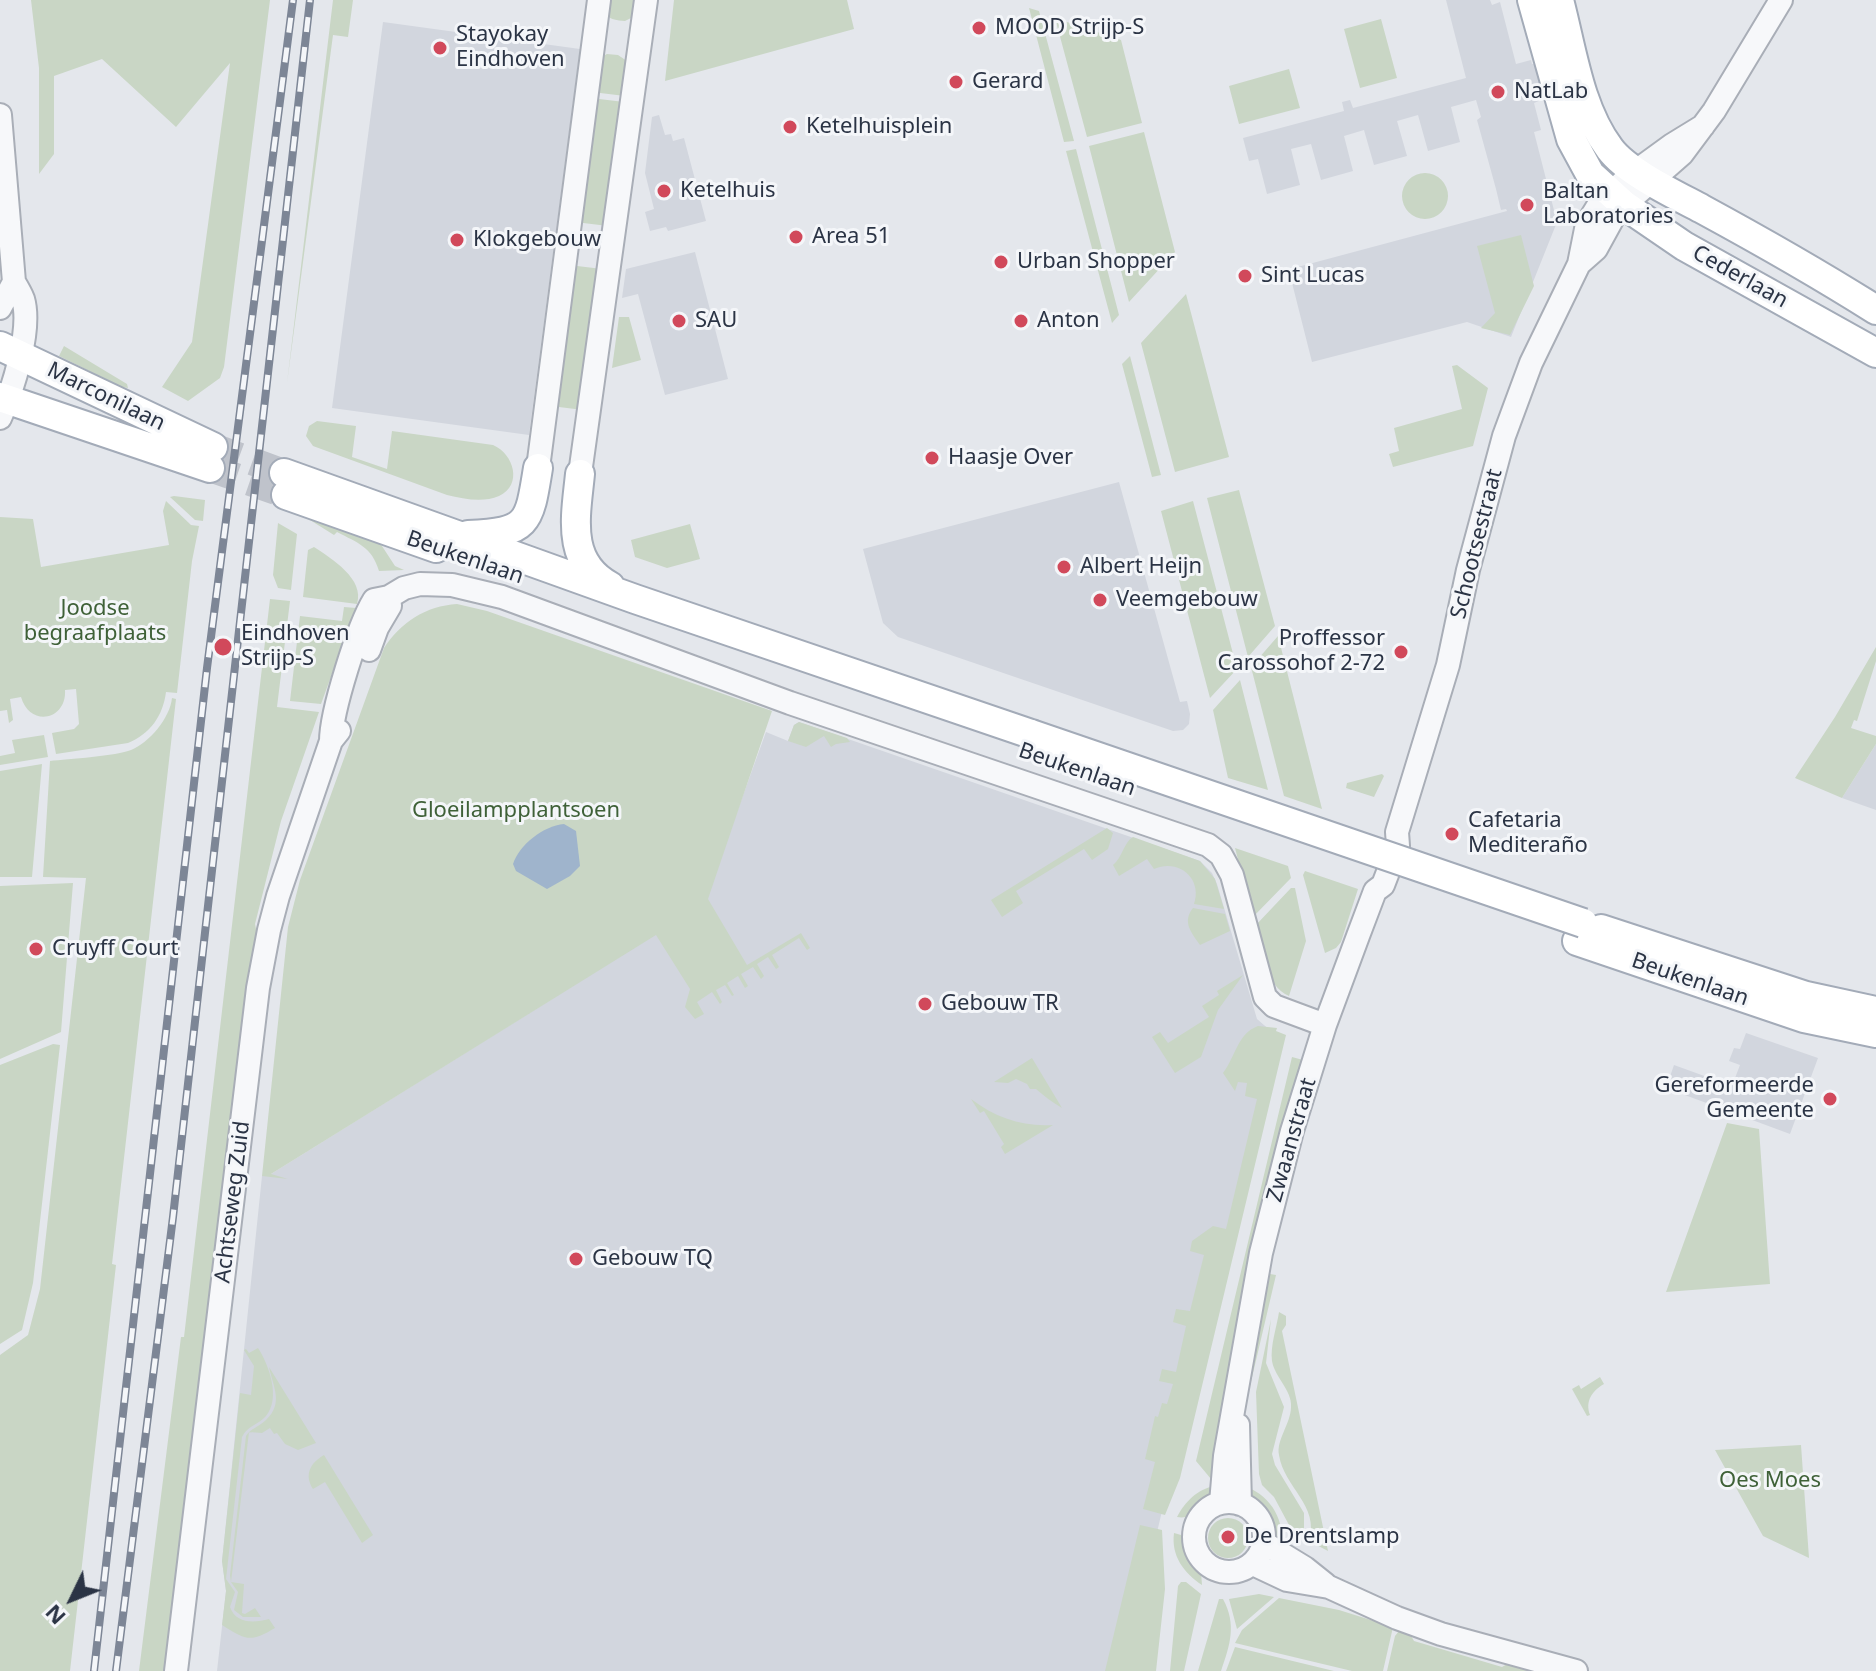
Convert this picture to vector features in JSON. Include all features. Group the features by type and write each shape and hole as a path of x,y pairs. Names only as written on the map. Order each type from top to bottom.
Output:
{"main road":[{"name":"Cederlaan","path":"1532,0 1571,139 1587,170 1617,199 1684,246 1876,353"},
{"name":"Cederlaan","path":"1559,0 1588,109 1610,150 1644,176 1802,264 1876,310"},
{"name":"Marconilaan","path":"3,405 212,457 127,408 11,351"},
{"path":"457,535 499,533 512,530 523,522 532,508 538,468"},
{"path":"580,474 574,535 577,549 584,563 602,582 635,599"},
{"name":"Beukenlaan","path":"1028,743 786,671 290,482 457,535 1028,743 1580,932 1804,1018 1876,1033"},
{"name":"Beukenlaan","path":"1580,932 1806,996 1876,1011"},
{"path":"1848,1004 1876,1002"}],"street":[{"path":"538,468 599,0"},
{"path":"580,474 646,0"},
{"name":"Schootsestraat","path":"1375,891 1372,882 1388,842 1397,832 1448,665 1468,570 1504,436 1531,363 1579,264 1596,249 1613,218 1617,199 1644,176 1673,164 1703,126 1781,0"},
{"path":"0,115 14,282 23,299 24,309 11,351 3,405"},
{"path":"0,308 14,282"},
{"name":"Beukenlaan","path":"390,596 410,586 432,584 452,585 502,597 790,703 1208,845 1221,855 1232,875 1265,997 1274,1006 1325,1025"},
{"name":"Achtseweg Zuid","path":"176,1671 258,988 269,930 331,741 341,728 377,628 390,606 390,596"},
{"name":"Zwaanstraat","path":"1231,1503 1225,1456 1261,1253 1292,1131 1325,1025 1375,891"},
{"path":"1231,1503 1256,1515 1264,1533 1264,1543 1253,1564 1236,1572 1217,1571 1208,1566 1195,1550 1193,1540 1198,1520 1204,1512 1231,1503"},
{"path":"1264,1543 1329,1587 1397,1618 1441,1634 1576,1671"},
{"path":"1253,1564 1287,1580 1329,1587"}],"shaded area":[{"path":"1446,0 1490,0 1492,5 1500,2 1516,64 1531,60 1532,64 1539,64 1548,97 1534,103 1541,130 1534,132 1557,222 1511,337 1467,322 1312,362 1289,271 1279,272 1507,211 1501,210 1477,120 1481,117 1476,100 1451,107 1460,142 1428,151 1418,115 1397,121 1407,156 1374,165 1364,130 1344,136 1353,171 1321,180 1311,144 1291,149 1300,185 1267,194 1258,159 1249,161 1243,138 1344,111 1342,102 1350,100 1353,108 1466,78"},
{"name":"Klokgebouw","path":"383,22 580,49 529,435 332,408"},
{"path":"659,115 665,135 671,134 673,141 684,138 706,221 668,231 666,227 650,231 645,212 654,209 645,173 652,117"},
{"name":"SAU","path":"695,252 728,379 665,395 638,294 622,298 626,269"},
{"path":"1119,482 1180,702 1187,701 1189,724 1183,730 1173,731 898,637 883,623 863,549"},
{"path":"799,722 1200,861 1212,873 1217,884 1257,1019 1279,1038 1264,1082 1124,1671 217,1671 226,1591 222,1561 262,1176 271,1174 656,934 733,823 766,732 788,741 794,725"},
{"path":"1876,744 1876,810 1842,798"},
{"path":"1746,1033 1818,1058 1790,1134 1666,1088 1674,1065 1732,1086 1740,1065 1729,1061 1734,1048 1740,1049"}],"green space":[{"path":"31,0 270,0 224,367 220,378 188,401 162,387 192,342 230,63 176,127 102,59 54,76 54,154 39,174 39,68"},
{"path":"333,0 353,0 348,37 333,35 287,383"},
{"path":"604,0 637,0 633,17 625,21 611,18 606,13"},
{"path":"674,0 847,0 854,29 665,81"},
{"path":"1029,8 1039,11 1074,141 1064,142"},
{"path":"1055,18 1121,40 1142,123 1087,137"},
{"path":"1381,19 1397,78 1360,88 1344,29"},
{"path":"618,55 627,61 625,96 592,92 601,57"},
{"path":"1289,69 1300,108 1239,124 1229,86"},
{"path":"591,98 624,102 608,226 575,222"},
{"path":"1144,132 1175,252 1129,302 1089,146"},
{"path":"1076,149 1119,315 1112,323 1066,151"},
{"path":"1425,173 1441,180 1448,196 1441,212 1425,219 1409,212 1402,196 1409,180"},
{"path":"1521,235 1534,286 1510,335 1481,328 1495,313 1477,246"},
{"path":"569,265 602,269 583,410 551,406"},
{"path":"1186,294 1229,457 1175,472 1141,343"},
{"path":"619,317 629,317 641,360 612,368"},
{"path":"64,346 127,384 128,388 59,356"},
{"path":"1130,356 1161,475 1152,477 1122,364"},
{"path":"1457,365 1488,388 1473,446 1393,467 1389,454 1399,451 1394,428 1462,409 1452,366"},
{"path":"317,421 356,426 352,457 387,469 392,431 493,445 510,462 513,470 511,485 499,496 487,499 447,495 313,446 306,436 309,426"},
{"path":"1239,490 1275,626 1248,657 1207,498"},
{"path":"170,497 205,500 203,521 195,520"},
{"name":"Joodse begraafplaats","path":"166,501 191,525 199,526 177,693 166,692 162,709 154,723 136,739 128,743 56,754 52,733 74,729 79,724 76,689 65,690 64,700 54,714 39,716 32,713 21,697 10,699 13,720 9,723 7,710 0,711 0,517 33,519 41,567 169,545 163,511"},
{"path":"1193,501 1237,669 1210,698 1161,511"},
{"path":"294,510 380,543 395,566 404,570 379,571 372,556 363,547 337,532 334,535"},
{"path":"278,523 297,534 291,590 278,588 273,575"},
{"path":"690,524 700,559 667,568 635,557 631,540"},
{"path":"314,547 352,578 358,595 357,604 303,597 308,550"},
{"path":"270,599 290,601 277,707 319,712 281,821 255,924 256,929 262,931 169,1671 139,1671 181,1337 184,1337"},
{"name":"Gloeilampplantsoen","path":"457,604 487,611 772,711 708,899 747,965 801,933 810,948 807,950 799,938 772,955 779,967 776,969 768,957 757,964 764,976 761,979 753,967 741,974 748,986 745,988 738,976 727,983 734,995 725,985 716,990 722,1002 720,1004 712,992 697,1002 704,1014 695,1019 685,1007 690,989 656,935 271,1174 288,1179 262,1176 288,927 300,880 384,648 398,630 415,617 435,608"},
{"path":"344,607 356,608 321,704 290,701 300,616 342,621"},
{"path":"1278,636 1322,809 1284,796 1251,667"},
{"path":"1876,647 1876,661 1857,721 1854,720 1851,728 1876,736 1876,744 1842,798 1795,778"},
{"path":"1240,680 1268,790 1228,778 1213,710"},
{"path":"172,698 176,699 70,1671 0,1671 0,1355 28,1335 40,1289 86,878 43,877 50,761 115,754 138,747 163,721"},
{"path":"799,722 847,738 850,742 831,747 824,736 806,747 788,741 794,725"},
{"path":"44,735 48,757 0,765 0,756 15,753 12,740"},
{"path":"42,764 32,877 0,877 0,771"},
{"path":"1384,776 1374,797 1346,788 1347,783"},
{"path":"1107,828 1113,833 1108,849 1092,860 1084,849 1016,891 1023,903 1002,917 991,900"},
{"path":"1133,837 1200,861 1215,879 1224,909 1194,904 1195,886 1180,868 1163,866 1154,869 1147,859 1119,876 1113,865"},
{"path":"1235,848 1288,866 1291,878 1253,917"},
{"path":"1305,871 1358,889 1341,942 1325,953 1303,875"},
{"path":"73,883 61,1032 0,1059 0,886"},
{"path":"1291,888 1295,888 1306,941 1289,996 1270,976 1255,926"},
{"path":"1193,908 1225,914 1230,931 1200,945 1188,922"},
{"path":"1243,975 1218,1010 1201,1057 1175,1073 1152,1037 1160,1032 1168,1043 1209,1017 1202,1006 1219,995 1217,991"},
{"path":"1258,1026 1277,1028 1276,1031 1286,1035 1180,1478 1165,1515 1143,1509 1155,1462 1145,1459 1155,1416 1158,1417 1162,1403 1167,1404 1173,1384 1159,1381 1162,1369 1176,1372 1186,1326 1173,1322 1176,1309 1190,1311 1204,1255 1190,1251 1192,1241 1213,1226 1226,1229 1257,1099 1245,1096 1247,1083 1238,1082 1235,1091 1223,1073 1241,1040"},
{"path":"53,1044 60,1045 33,1283 22,1330 0,1344 0,1065"},
{"path":"1292,1057 1303,1060 1280,1141 1216,1478 1211,1479 1196,1461"},
{"path":"1032,1058 1062,1108 1016,1079 1008,1083 994,1082"},
{"path":"971,1099 1010,1120 1053,1125 1005,1154 1001,1147 1004,1144 984,1111 980,1113"},
{"path":"1727,1123 1759,1129 1770,1284 1666,1292"},
{"path":"1270,1274 1276,1275 1250,1386 1246,1385 1263,1280"},
{"path":"1279,1312 1286,1316 1282,1331 1328,1551 1309,1541 1310,1517 1282,1467 1279,1455 1291,1401 1272,1361"},
{"path":"1271,1319 1266,1363 1284,1407 1272,1454 1275,1465 1304,1513 1304,1538 1289,1525 1274,1497 1262,1485 1259,1474 1256,1392"},
{"path":"258,1348 272,1382 273,1400 266,1416 242,1437 226,1579 235,1592 230,1607 237,1617 252,1621 269,1619 275,1628 248,1638 222,1625 226,1591 222,1561 240,1393 251,1395 254,1366 244,1350 249,1353"},
{"path":"269,1367 316,1443 298,1450 285,1444 270,1428 262,1433 249,1432 266,1420 275,1407 276,1395"},
{"path":"1600,1377 1604,1384 1591,1397 1588,1405 1590,1415 1587,1416 1572,1389 1579,1385 1581,1389"},
{"path":"249,1432 231,1582 246,1436"},
{"name":"Oes Moes","path":"1801,1445 1809,1558 1763,1536 1715,1450"},
{"path":"324,1455 373,1535 362,1543 325,1482 313,1489 310,1484 310,1470"},
{"path":"1215,1486 1195,1513 1177,1517 1192,1497"},
{"path":"1247,1487 1263,1497 1275,1511 1281,1529 1282,1549 1252,1498"},
{"path":"1228,1518 1242,1524 1248,1538 1242,1552 1228,1558 1214,1552 1208,1538 1214,1524"},
{"path":"1140,1525 1162,1530 1165,1589 1156,1671 1105,1671"},
{"path":"1174,1533 1186,1539 1190,1555 1201,1572 1202,1585 1180,1563"},
{"path":"231,1582 244,1584 242,1613 255,1608 261,1617 243,1617 234,1610 238,1592"},
{"path":"1186,1582 1201,1594 1184,1671 1170,1671 1178,1586"},
{"path":"1259,1594 1274,1597 1237,1629 1229,1599"},
{"path":"1279,1598 1339,1610 1393,1627 1383,1671 1352,1671 1235,1643 1242,1630"},
{"path":"1219,1599 1223,1599 1230,1618 1231,1635 1227,1652 1221,1671 1198,1671"},
{"path":"1399,1631 1410,1634 1414,1641 1502,1667 1509,1663 1529,1668 1529,1671 1387,1671"},
{"path":"1235,1647 1334,1671 1226,1671"}],"water":[{"path":"564,824 576,831 580,866 570,876 547,889 516,871 513,864 533,838 548,828"}],"tunnel":[{"path":"213,447 284,473"},
{"path":"210,468 282,493"}],"railway":[{"path":"94,1671 207,668 293,0"},
{"path":"116,1671 173,1217 310,0"}],"place":[{"name":"MOOD Strijp-S","path":"979,28"},
{"name":"Stayokay Eindhoven","path":"440,48"},
{"name":"Gerard","path":"956,82"},
{"name":"NatLab","path":"1498,92"},
{"name":"Ketelhuisplein","path":"790,127"},
{"name":"Ketelhuis","path":"664,191"},
{"name":"Baltan Laboratories","path":"1527,205"},
{"name":"Area 51","path":"796,237"},
{"name":"Klokgebouw","path":"457,240"},
{"name":"Urban Shopper","path":"1001,262"},
{"name":"Sint Lucas","path":"1245,276"},
{"name":"SAU","path":"679,321"},
{"name":"Anton","path":"1021,321"},
{"name":"Haasje Over","path":"932,458"},
{"name":"Albert Heijn","path":"1064,567"},
{"name":"Veemgebouw","path":"1100,600"},
{"name":"Eindhoven Strijp-S","path":"223,647"},
{"name":"Proffessor Carossohof 2-72","path":"1401,652"},
{"name":"Cafetaria Mediteraño","path":"1452,834"},
{"name":"Cruyff Court","path":"36,949"},
{"name":"Gebouw TR","path":"925,1004"},
{"name":"Gereformeerde Gemeente","path":"1830,1099"},
{"name":"Gebouw TQ","path":"576,1259"},
{"name":"De Drentslamp","path":"1228,1537"}]}
